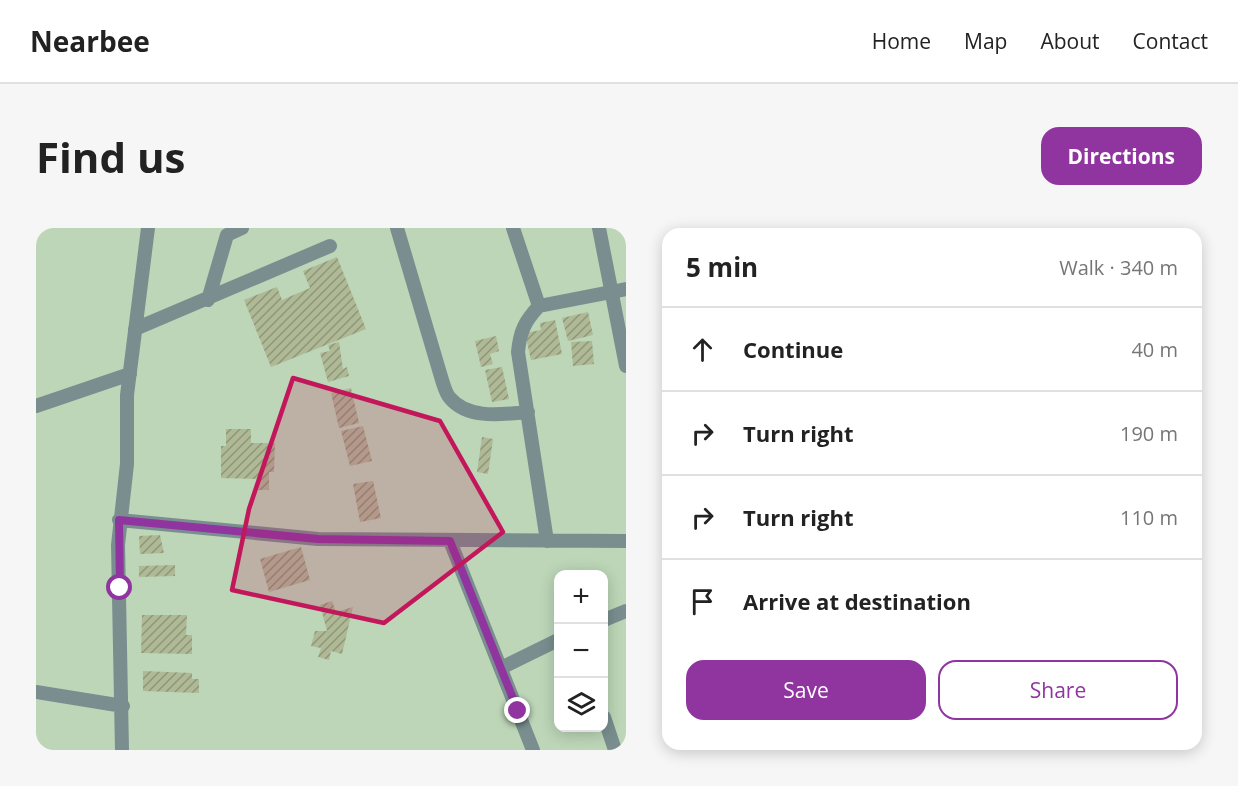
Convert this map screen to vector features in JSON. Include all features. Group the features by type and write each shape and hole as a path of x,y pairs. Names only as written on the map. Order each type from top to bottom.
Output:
{"street":[{"path":"122,750 119,520 127,464 130,374 148,228"},
{"path":"208,300 227,232 242,228"},
{"path":"397,228 439,370 450,398 478,413 492,415 528,412"},
{"path":"513,228 539,306"},
{"path":"598,228 619,289 626,366"},
{"path":"135,329 208,300 242,282 330,246"},
{"path":"547,541 518,352 519,336 525,321 539,306 619,289"},
{"path":"36,406 130,374"},
{"path":"119,520 318,539 626,541"},
{"path":"450,541 533,750"},
{"path":"608,618 626,611"},
{"path":"501,668 554,642"},
{"path":"36,692 123,706"},
{"path":"608,731 615,750"}],"highlighted area":[{"path":"293,378 440,421 503,532 384,623 232,590 249,509"}],"building":[{"path":"337,257 366,329 271,367 244,300 277,287 282,300 310,288 303,271"},
{"path":"588,312 593,335 568,341 562,318"},
{"path":"555,320 562,354 531,360 525,333 541,330 540,323"},
{"path":"496,336 499,351 490,354 493,364 481,367 475,341"},
{"path":"592,341 594,364 573,366 571,342"},
{"path":"339,342 343,369 347,367 349,376 328,382 320,353 330,351 328,345"},
{"path":"502,367 509,399 492,402 485,370"},
{"path":"351,388 359,423 339,428 331,393"},
{"path":"363,426 372,461 350,466 341,431"},
{"path":"226,429 251,429 251,443 275,443 274,472 269,472 269,490 257,490 257,479 221,478 221,446 226,446"},
{"path":"482,437 493,439 488,474 477,472"},
{"path":"373,481 381,518 360,522 353,484"},
{"path":"160,535 164,553 140,554 139,536"},
{"path":"301,547 310,580 269,592 260,559"},
{"path":"175,565 175,576 139,577 139,566"},
{"path":"332,601 336,612 353,607 342,654 331,651 329,660 318,657 321,648 311,646 315,631 327,631 320,605"},
{"path":"142,615 187,615 186,635 192,635 192,654 141,653"},
{"path":"143,671 192,673 192,679 199,679 199,693 143,691"}],"route":[{"path":"120,588 119,520 318,539 450,541 518,711"}]}
